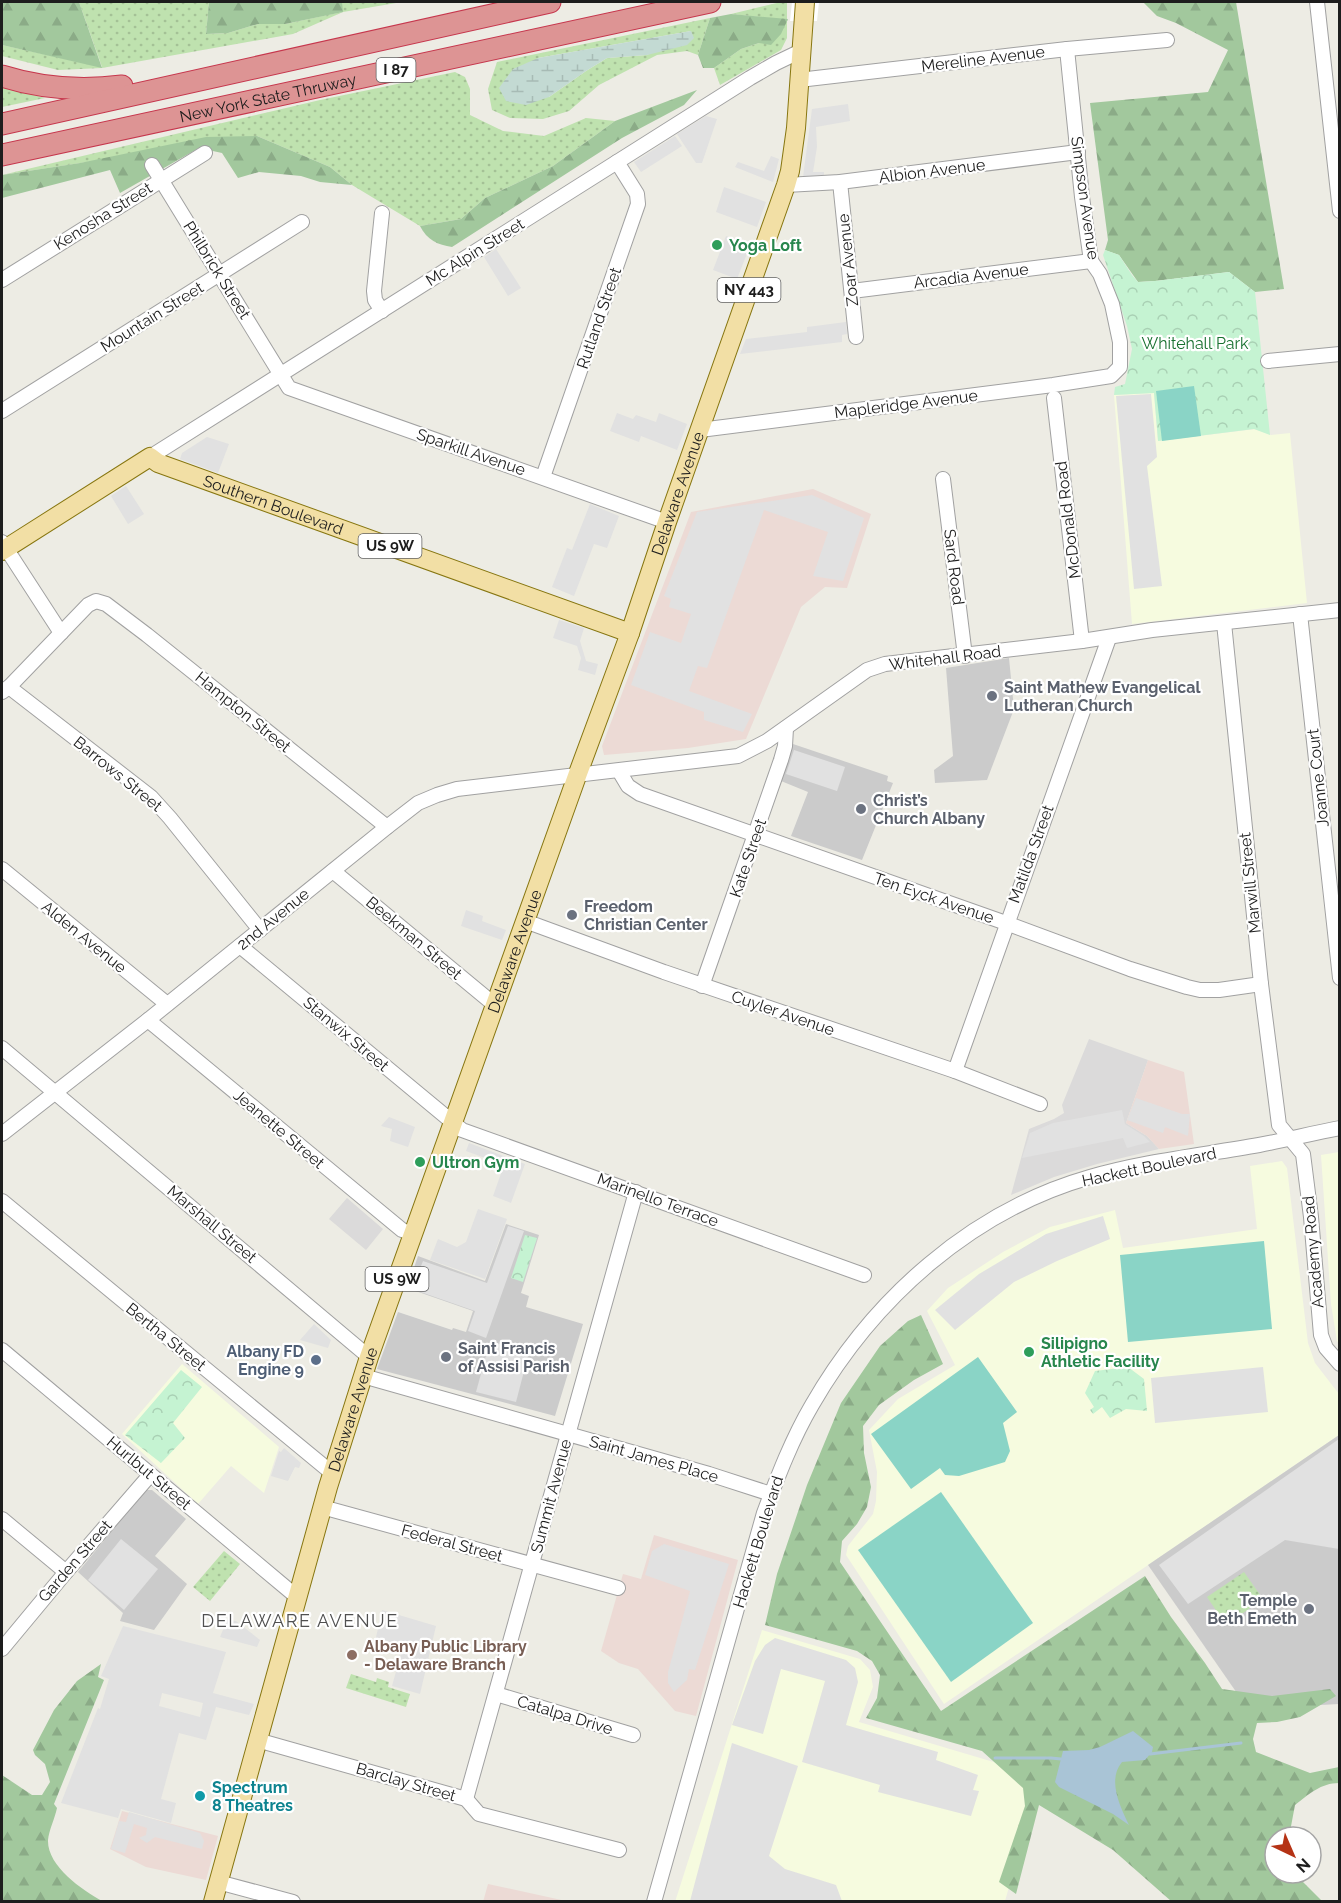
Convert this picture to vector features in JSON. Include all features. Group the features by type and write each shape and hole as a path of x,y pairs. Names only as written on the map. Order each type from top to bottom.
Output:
{"highway":[{"name":"New York State Thruway","path":"2,124 550,2"},
{"name":"New York State Thruway","path":"2,155 710,2"},
{"path":"2,76 49,86 98,88 238,71"},
{"path":"2,161 81,138"}],"main road":[{"name":"Delaware Avenue","path":"213,1902 322,1507 369,1357 496,1006 576,776 630,633 786,185 796,128 805,2"},
{"path":"3,547 150,457"},
{"name":"Southern Boulevard","path":"150,457 158,463 630,633"}],"street":[{"path":"1317,2 1340,211"},
{"name":"Mereline Avenue","path":"799,80 1067,49 1167,40"},
{"name":"Simpson Avenue","path":"1067,49 1091,261 1100,274 1112,304 1120,342 1120,367 1112,376"},
{"name":"Mc Alpin Street","path":"150,457 758,73 801,51"},
{"name":"Albion Avenue","path":"786,185 840,183 1078,152"},
{"name":"Kenosha Street","path":"2,280 205,153"},
{"name":"Rutland Street","path":"543,477 639,204 637,194 617,162"},
{"name":"Philbrick Street","path":"152,165 281,374"},
{"name":"Zoar Avenue","path":"840,183 856,337"},
{"path":"381,311 375,300 374,291 382,213"},
{"name":"Mountain Street","path":"2,411 302,222"},
{"name":"Arcadia Avenue","path":"852,291 1091,261"},
{"path":"1268,361 1340,354"},
{"name":"Sparkill Avenue","path":"281,374 289,388 667,522"},
{"name":"Mapleridge Avenue","path":"700,430 1112,376"},
{"name":"McDonald Road","path":"1054,398 1082,641"},
{"name":"Sard Road","path":"943,479 965,656"},
{"path":"3,547 61,633 5,689"},
{"name":"Hampton Street","path":"61,633 88,604 96,601 105,604 387,827"},
{"name":"Whitehall Road","path":"576,776 738,756 752,750 786,728 867,670 885,664 1109,638 1152,630 1340,610"},
{"name":"Joanne Court","path":"1300,614 1340,978"},
{"name":"Marwill Street","path":"1224,623 1261,984 1279,1125 1290,1138"},
{"name":"Matilda Street","path":"955,1071 1109,638"},
{"name":"Barrows Street","path":"5,689 151,798 170,818 260,930"},
{"name":"Kate Street","path":"702,986 782,760 786,728"},
{"name":"Ten Eyck Avenue","path":"619,771 628,786 640,794 1130,969 1200,990 1219,990 1261,984"},
{"name":"2nd Avenue","path":"2,1134 418,803 457,789 576,776"},
{"name":"Alden Avenue","path":"2,869 167,1004"},
{"name":"Beekman Street","path":"333,871 496,1006"},
{"name":"Cuyler Avenue","path":"525,921 702,986 955,1071 1040,1104"},
{"name":"Stanwix Street","path":"240,946 453,1123"},
{"name":"Jeanette Street","path":"148,1020 402,1230 413,1234"},
{"name":"Marshall Street","path":"2,1048 369,1357"},
{"name":"Marinello Terrace","path":"453,1123 462,1130 864,1275"},
{"name":"Hackett Boulevard","path":"654,1902 762,1521 783,1461 812,1405 843,1357 869,1323 922,1269 962,1238 1024,1203 1090,1177 1340,1128"},
{"name":"Academy Road","path":"1290,1138 1303,1154 1321,1335 1326,1348 1340,1364"},
{"name":"Summit Avenue","path":"466,1799 636,1192"},
{"name":"Bertha Street","path":"2,1201 332,1473"},
{"name":"Hurlbut Street","path":"2,1350 297,1597"},
{"name":"Saint James Place","path":"363,1376 709,1474 771,1494"},
{"name":"Garden Street","path":"2,1649 150,1474"},
{"name":"Federal Street","path":"322,1507 618,1588"},
{"path":"2,1519 66,1572"},
{"name":"Catalpa Drive","path":"496,1694 633,1735"},
{"name":"Barclay Street","path":"257,1740 466,1799 479,1814 619,1850"},
{"path":"218,1882 293,1902"}],"shaded area":[{"path":"848,104 850,121 816,127 817,147 813,172 824,172 824,175 803,177 812,109"},
{"path":"706,116 717,119 702,163 696,163 677,134"},
{"path":"675,136 682,146 641,172 634,162"},
{"path":"771,156 779,159 773,182 735,167 738,162 764,171"},
{"path":"724,187 766,202 757,227 716,212"},
{"path":"726,236 750,246 737,279 713,270"},
{"path":"496,249 521,288 508,296 484,257"},
{"path":"846,322 847,334 842,335 842,342 740,354 746,339 807,332 807,327"},
{"path":"1194,386 1201,436 1162,441 1156,391"},
{"path":"1154,393 1158,441 1255,429 1271,435 1290,433 1307,603 1132,624 1114,395"},
{"path":"1151,394 1157,457 1147,466 1162,586 1134,589 1116,396"},
{"path":"617,413 633,419 636,415 656,422 659,413 687,424 677,450 641,436 639,442 610,431"},
{"path":"207,437 229,444 218,473 180,459 182,453"},
{"path":"126,486 144,514 128,524 111,496"},
{"path":"813,489 871,514 847,588 825,587 801,607 746,739 688,748 604,755 602,746 691,512"},
{"path":"812,495 864,518 843,581 813,576 828,532 764,510 707,668 698,666 689,691 752,714 743,732 704,720 704,712 631,685 650,632 681,643 691,614 669,607 671,599 664,596 697,512"},
{"path":"590,504 619,516 607,548 594,544 574,596 552,587 567,548 572,550"},
{"path":"559,620 584,628 580,641 586,661 598,664 595,675 578,670 581,658 577,646 553,638"},
{"name":"Saint Mathew Evangelical Lutheran Church","path":"1009,658 1014,709 987,780 935,783 934,770 953,756 946,668"},
{"name":"Christ’s Church Albany","path":"793,744 888,776 887,781 893,783 862,860 791,836 808,792 781,781"},
{"path":"794,750 845,767 837,791 786,774"},
{"path":"466,910 483,916 482,921 506,930 502,940 461,926"},
{"path":"1089,1039 1148,1060 1126,1123 1147,1136 1159,1149 1054,1177 1011,1195 1029,1129 1064,1113 1062,1105"},
{"path":"1148,1060 1184,1072 1194,1144 1159,1149 1147,1136 1126,1123"},
{"path":"1136,1098 1182,1114 1190,1114 1188,1136 1165,1127 1163,1133 1127,1120"},
{"path":"1122,1110 1125,1124 1150,1142 1127,1148 1123,1138 1022,1158 1030,1133 1053,1123"},
{"path":"389,1117 415,1127 408,1147 390,1141 392,1129 381,1126"},
{"path":"469,1143 525,1164 511,1203 493,1196 504,1165 466,1151"},
{"path":"1339,1152 1339,1344 1331,1304 1321,1155"},
{"path":"1282,1161 1287,1168 1308,1343 1315,1363 1339,1394 1339,1435 944,1704 846,1555 848,1546 873,1514 876,1501 877,1472 869,1430 898,1399 955,1365 927,1311 948,1288 1003,1252 1050,1227 1115,1210 1123,1248 1257,1229 1250,1166"},
{"path":"347,1198 383,1229 366,1250 329,1219"},
{"path":"478,1209 507,1219 485,1279 430,1260 438,1239 457,1247 466,1242"},
{"path":"1103,1216 1110,1239 1014,1282 955,1330 935,1310 979,1274 1046,1234"},
{"path":"506,1224 539,1235 521,1293 529,1296 526,1307 583,1324 555,1416 377,1369 398,1312 452,1330 453,1328 466,1332 473,1311 407,1288 418,1256 485,1281"},
{"path":"508,1226 524,1231 486,1338 468,1331 475,1311 412,1289 423,1261 487,1283"},
{"path":"1264,1241 1272,1329 1128,1342 1120,1255"},
{"path":"314,1324 331,1340 328,1348 300,1340"},
{"path":"490,1341 529,1352 516,1402 476,1392"},
{"path":"978,1357 1017,1412 1003,1423 1010,1451 1005,1462 959,1476 945,1475 940,1468 911,1489 871,1434"},
{"path":"182,1364 279,1447 264,1493 231,1466 198,1504 122,1434"},
{"path":"1263,1367 1268,1412 1155,1423 1151,1378"},
{"name":"Temple Beth Emeth","path":"1339,1435 1339,1704 1248,1709 1148,1565"},
{"path":"1339,1439 1339,1549 1285,1540 1188,1604 1159,1565"},
{"path":"284,1448 301,1463 299,1468 295,1467 288,1481 271,1476 279,1451 281,1452"},
{"path":"146,1490 152,1490 186,1519 155,1556 187,1584 154,1630 120,1621 123,1613 78,1572"},
{"path":"941,1492 1033,1623 951,1682 858,1550"},
{"path":"654,1535 738,1560 696,1716 675,1711 638,1669 619,1663 601,1651 623,1574 641,1579"},
{"path":"121,1539 158,1569 124,1610 88,1580"},
{"path":"664,1544 729,1564 695,1670 689,1669 687,1680 674,1692 668,1683 668,1672 690,1591 645,1575 652,1551"},
{"path":"382,1610 436,1626 420,1694 392,1686 402,1650 375,1642"},
{"path":"227,1620 236,1621 260,1640 257,1647 220,1637"},
{"path":"123,1626 226,1652 213,1693 254,1704 249,1715 216,1707 206,1740 179,1733 161,1799 176,1803 171,1823 121,1809 118,1818 61,1803 98,1708 100,1709 109,1679 101,1676","holes":["162,1693 203,1703 200,1717 159,1706"]},
{"path":"762,1630 860,1659 870,1670 873,1687 859,1722 1041,1776 1005,1901 675,1902"},
{"path":"775,1638 846,1660 855,1668 858,1682 846,1725 938,1752 936,1760 978,1775 973,1790 979,1791 971,1816 878,1792 880,1785 802,1762 825,1681 781,1669 763,1734 732,1725 755,1661 765,1645"},
{"path":"1133,1731 1153,1747 1145,1760 1122,1762 1118,1769 1116,1793 1129,1825 1113,1814 1059,1787 1055,1782 1063,1751 1089,1750 1100,1747"},
{"path":"732,1743 798,1766 769,1856 785,1869 836,1885 842,1901 690,1901"},
{"path":"122,1811 218,1836 206,1880 146,1867 110,1849"},
{"path":"129,1812 200,1833 204,1841 202,1849 155,1837 147,1843 139,1838 146,1835 147,1828 134,1824 125,1853 111,1849 119,1821 126,1822"},
{"path":"488,1884 566,1901 483,1902"}],"green space":[{"path":"2,2 79,2 102,68 2,45"},
{"path":"79,2 209,2 206,34 228,33 258,24 285,24 342,12 342,2 402,2 343,12 293,34 102,68 58,70 2,56 2,45 102,67"},
{"path":"209,2 342,2 343,12 285,24 258,24 228,33 206,34"},
{"path":"787,2 787,20 731,14"},
{"path":"1143,2 1236,2 1284,289 1255,292 1229,272 1138,282 1119,255 1105,250 1108,240 1090,103 1208,92 1228,50 1176,23 1157,16"},
{"path":"731,14 788,19 781,34 771,45 759,43 741,49 714,68 703,68 698,55 710,18"},
{"path":"710,18 698,55 687,51 657,55 599,85 569,111 543,119 510,118 492,110 488,89 497,62","holes":["691,31 647,55 607,58 549,97 538,58"]},
{"path":"787,21 787,38 781,50 720,85 714,68 741,49 759,43"},
{"path":"691,31 694,38 687,45 647,55 607,58 549,97 526,105 506,101 499,88 513,69 538,58"},
{"path":"455,72 465,77 470,89 470,115 503,131 544,136 586,118 615,121 553,166 485,198 461,219 420,226 352,185 330,167 257,136 2,175 320,100"},
{"path":"2,87 45,98 2,107"},
{"path":"697,90 684,105 622,138 452,247 433,241 420,226 461,219 485,198 553,166 615,121"},
{"path":"257,136 330,167 352,185 320,182 301,176 259,172 238,178 222,153 199,148 120,193 110,170 2,198 2,175 80,163 206,137"},
{"name":"Whitehall Park","path":"1105,250 1119,255 1138,282 1229,272 1255,292 1270,435 1254,429 1158,441 1154,393 1114,395 1115,387 1125,384 1132,349 1127,326 1103,255"},
{"path":"525,1235 537,1238 523,1282 511,1278"},
{"path":"921,1315 943,1364 914,1380 879,1405 863,1426 864,1453 871,1487 867,1507 857,1524 842,1541 840,1562 941,1711 1145,1576 1222,1689 1272,1696 1330,1689 1336,1696 1300,1717 1257,1723 1253,1739 1256,1752 1310,1773 1339,1767 1339,1783 1321,1787 1295,1805 1291,1825 1263,1825 1263,1885 1306,1885 1322,1901 1171,1901 1113,1850 1039,1805 1016,1894 999,1882 1025,1806 1023,1788 982,1751 866,1718 877,1698 880,1675 872,1661 857,1651 765,1625 777,1574 807,1485 841,1403 880,1346 908,1321"},
{"path":"1128,1367 1144,1379 1147,1411 1126,1409 1110,1418 1102,1407 1093,1414 1090,1410 1094,1407 1085,1393 1095,1371"},
{"path":"181,1370 202,1387 173,1423 185,1438 161,1463 125,1435"},
{"path":"224,1551 240,1564 210,1601 193,1587"},
{"path":"1244,1572 1263,1599 1226,1625 1207,1597"},
{"path":"101,1664 98,1677 104,1680 54,1804 57,1808 48,1840 49,1850 59,1868 76,1884 102,1901 2,1901 2,1775 32,1795 42,1795 50,1782 45,1764 33,1750 54,1710 77,1681"},
{"path":"351,1674 376,1682 377,1678 389,1682 388,1687 410,1694 406,1707 346,1688"}],"pier":[{"path":"792,2 819,2 817,21 790,21"}],"waterway":[{"path":"1150,1754 1241,1743"},
{"path":"995,1758 1061,1759"}],"place":[{"name":"Yoga Loft","path":"717,245"},
{"name":"Saint Mathew Evangelical Lutheran Church","path":"992,696"},
{"name":"Christ’s Church Albany","path":"861,809"},
{"name":"Freedom Christian Center","path":"572,915"},
{"name":"Ultron Gym","path":"420,1162"},
{"name":"Silipigno Athletic Facility","path":"1029,1352"},
{"name":"Saint Francis of Assisi Parish","path":"446,1357"},
{"name":"Albany FD Engine 9","path":"316,1360"},
{"name":"Temple Beth Emeth","path":"1309,1609"},
{"name":"Albany Public Library - Delaware Branch","path":"352,1655"},
{"name":"Spectrum 8 Theatres","path":"200,1796"}],"district":[{"name":"DELAWARE AVENUE","path":"300,1620"}]}
